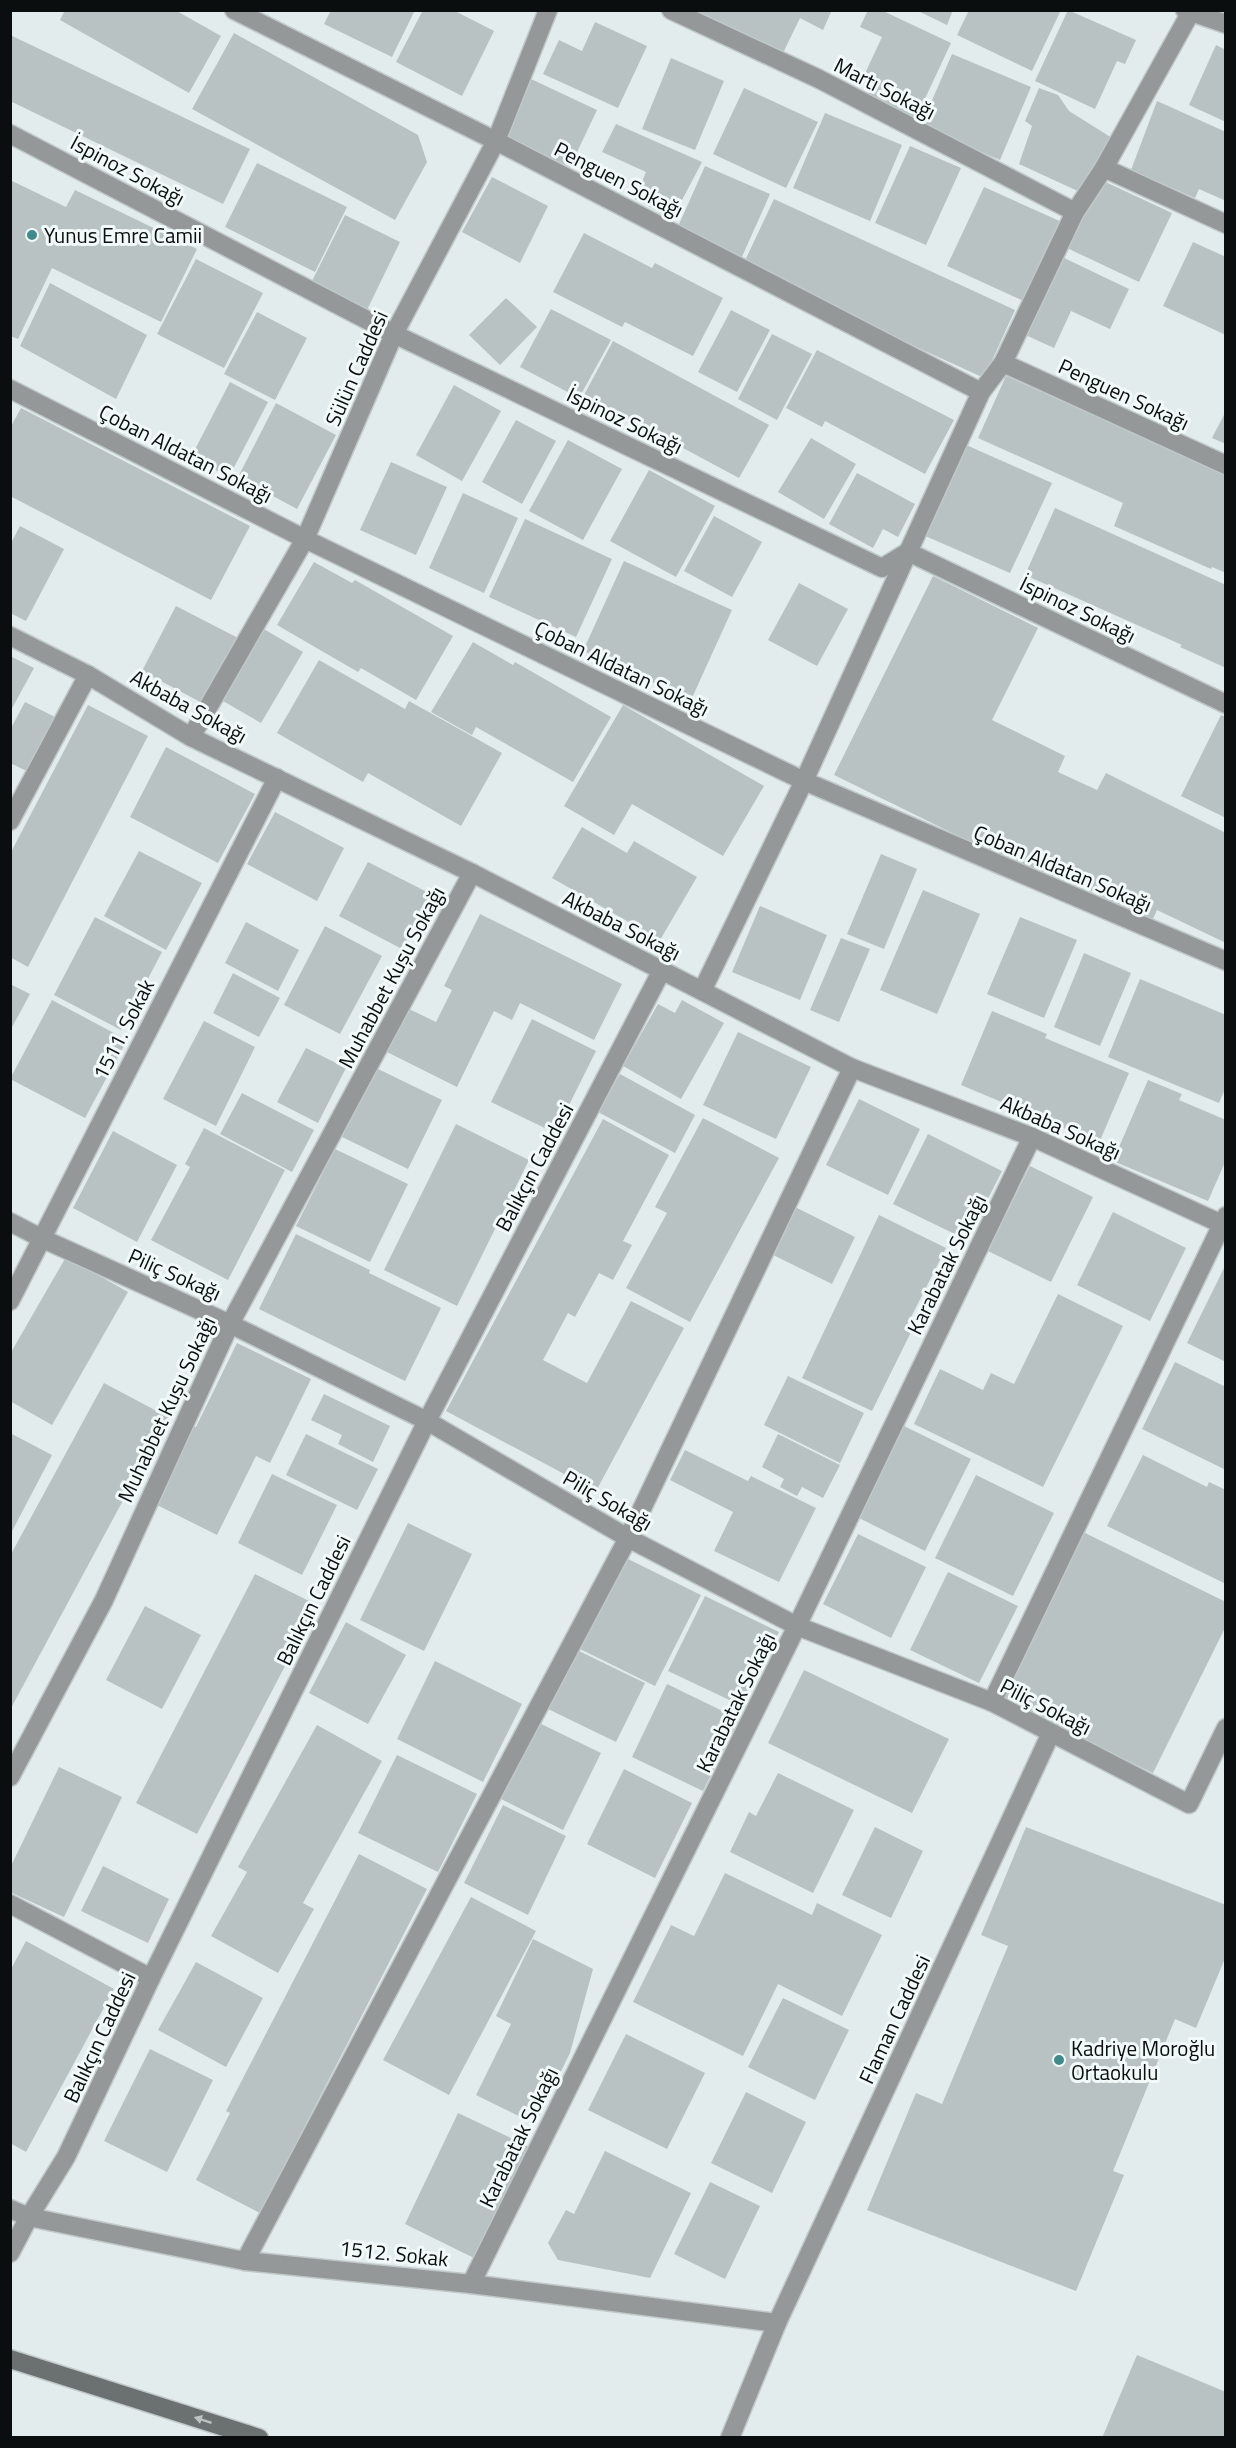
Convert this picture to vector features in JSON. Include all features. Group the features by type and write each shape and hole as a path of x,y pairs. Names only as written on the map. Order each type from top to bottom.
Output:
{"main road":[{"path":"10,2359 259,2438"}],"street":[{"name":"Penguen Sokağı","path":"234,10 496,141 981,392"},
{"name":"Sülün Caddesi","path":"190,737 304,538 394,334 496,141 548,10"},
{"name":"Martı Sokağı","path":"671,10 819,80 1075,212"},
{"path":"702,991 804,781 981,392 1003,363 1075,212 1104,168 1189,11 1226,24"},
{"name":"İspinoz Sokağı","path":"10,134 394,334 882,568 908,552 1226,704"},
{"path":"1104,168 1226,224"},
{"name":"Penguen Sokağı","path":"1003,363 1226,465"},
{"name":"Çoban Aldatan Sokağı","path":"10,389 304,538 804,781 1226,961"},
{"name":"Akbaba Sokağı","path":"10,636 88,675 190,737 472,873 852,1068 1032,1137 1224,1222"},
{"path":"10,821 88,675"},
{"name":"1511. Sokak","path":"10,1301 277,778"},
{"name":"Muhabbet Kuşu Sokağı","path":"10,1777 104,1600 230,1324 472,873"},
{"name":"Balıkçın Caddesi","path":"10,2253 66,2157 151,1978 427,1421 662,970"},
{"path":"245,2260 628,1538 852,1068"},
{"name":"Karabatak Sokağı","path":"471,2284 797,1626 1032,1137"},
{"name":"Piliç Sokağı","path":"10,1221 41,1238 230,1324 427,1421 628,1538 797,1626 992,1702 1189,1804 1226,1728"},
{"path":"992,1702 1224,1222"},
{"name":"Flaman Caddesi","path":"730,2438 777,2323 1051,1733"},
{"path":"10,1904 151,1978"},
{"name":"1512. Sokak","path":"10,2209 29,2217 245,2260 471,2284 777,2323"}],"building":[{"path":"65,10 175,10 221,36 189,93 60,20"},
{"path":"331,10 415,10 392,57 324,24"},
{"path":"423,10 453,10 494,31 462,96 396,62"},
{"path":"695,10 832,10 823,30 800,18 783,53"},
{"path":"868,10 881,10 951,43 915,120 867,97 872,87 861,82 882,37 860,27"},
{"path":"916,10 953,10 947,25"},
{"path":"969,10 1061,10 1032,71 957,35"},
{"path":"1068,10 1136,40 1125,64 1117,61 1095,109 1035,81"},
{"path":"595,22 647,46 618,108 543,74 559,40 582,51"},
{"path":"234,33 418,135 427,162 395,220 192,109"},
{"path":"10,35 250,149 223,204 10,101"},
{"path":"1216,45 1226,50 1226,122 1189,105"},
{"path":"952,54 1031,87 1000,160 921,126"},
{"path":"671,58 724,81 695,150 642,129"},
{"path":"531,79 597,110 570,167 504,137"},
{"path":"744,88 818,122 786,188 713,154"},
{"path":"1039,88 1058,95 1069,111 1112,138 1082,193 1019,164 1032,126 1025,121"},
{"path":"1157,101 1226,132 1226,201 1199,189 1195,198 1131,170"},
{"path":"825,113 902,145 870,221 793,188"},
{"path":"616,124 702,162 672,219 635,199 646,172 602,152"},
{"path":"910,146 961,168 926,245 875,223"},
{"path":"257,163 347,207 315,272 225,227"},
{"path":"705,166 770,194 741,259 676,231"},
{"path":"492,177 548,206 520,263 462,232"},
{"path":"1099,179 1172,213 1139,282 1067,248"},
{"path":"10,180 66,207 75,190 197,249 161,322 52,268 18,339 10,336"},
{"path":"984,187 1064,223 1028,303 947,266"},
{"path":"774,199 1015,310 984,378 742,267"},
{"path":"345,215 400,242 367,310 311,283"},
{"path":"584,233 652,268 655,263 723,298 693,356 625,322 622,327 553,292"},
{"path":"1193,242 1226,257 1226,335 1163,306"},
{"path":"1058,255 1129,289 1110,329 1071,311 1054,348 1021,333"},
{"path":"196,259 263,293 224,368 157,334"},
{"path":"50,283 147,335 116,399 20,346"},
{"path":"506,298 537,327 500,365 469,335"},
{"path":"551,309 611,340 579,398 520,367"},
{"path":"731,310 770,330 737,392 698,372"},
{"path":"257,312 307,338 275,400 224,374"},
{"path":"772,334 812,354 777,420 738,399"},
{"path":"613,341 769,425 739,478 584,395"},
{"path":"817,350 954,420 925,474 825,421 822,427 786,408"},
{"path":"1006,376 1226,474 1226,573 1212,567 1211,569 1114,526 1123,503 978,438"},
{"path":"230,382 268,402 229,477 191,457"},
{"path":"454,385 501,411 462,481 416,455"},
{"path":"276,403 336,435 297,509 238,477"},
{"path":"21,408 250,526 211,600 10,496 10,428"},
{"path":"1226,411 1226,444 1212,438"},
{"path":"516,420 556,441 522,504 482,482"},
{"path":"811,438 856,464 824,519 778,492"},
{"path":"568,440 622,469 583,540 529,511"},
{"path":"964,444 1052,483 1010,573 923,535"},
{"path":"391,462 447,487 416,555 360,530"},
{"path":"649,470 715,506 676,577 610,541"},
{"path":"857,473 915,504 898,537 883,529 873,548 829,524"},
{"path":"463,493 518,518 484,593 429,568"},
{"path":"1055,508 1226,585 1226,668 1180,647 1182,645 1025,575"},
{"path":"714,516 762,542 732,597 684,571"},
{"path":"525,519 612,559 576,637 489,597"},
{"path":"20,526 64,549 26,621 10,613 10,545"},
{"path":"624,561 732,610 691,700 583,651"},
{"path":"314,562 352,583 355,580 453,636 416,700 361,668 358,672 277,625"},
{"path":"933,576 1038,628 992,720 1065,756 1058,772 1097,790 1106,773 1226,833 1226,943 1157,910 1152,921 1056,874 1052,882 834,775"},
{"path":"799,583 848,609 817,666 768,640"},
{"path":"176,606 240,639 206,705 142,671"},
{"path":"257,625 303,652 261,723 216,697"},
{"path":"473,642 513,665 515,662 611,717 573,782 476,727 472,735 431,712"},
{"path":"10,656 34,668 10,712"},
{"path":"319,660 405,709 409,701 502,753 461,826 368,773 363,782 277,733"},
{"path":"25,702 61,720 33,774 10,763 10,730"},
{"path":"88,705 148,736 28,967 10,957 10,854"},
{"path":"623,705 764,786 723,856 632,804 614,835 564,806"},
{"path":"1221,715 1226,717 1226,818 1181,796"},
{"path":"166,747 255,794 218,863 130,817"},
{"path":"275,812 344,848 317,901 247,864"},
{"path":"582,827 627,853 634,841 697,877 660,940 552,878"},
{"path":"139,851 202,883 166,950 104,916"},
{"path":"881,854 917,869 884,949 847,934"},
{"path":"368,862 431,894 402,949 339,916"},
{"path":"923,890 980,914 937,1014 880,990"},
{"path":"760,906 827,935 800,1000 732,972"},
{"path":"480,914 622,984 594,1040 520,1003 512,1020 494,1011 457,1087 383,1050 405,1007 436,1022 452,990 444,986"},
{"path":"95,917 162,952 121,1030 54,995"},
{"path":"1020,917 1077,940 1044,1018 987,994"},
{"path":"246,922 299,950 278,991 225,963"},
{"path":"325,926 382,956 340,1034 284,1005"},
{"path":"841,938 870,949 839,1022 810,1010"},
{"path":"1084,953 1131,973 1100,1046 1054,1027"},
{"path":"233,973 280,998 259,1037 213,1013"},
{"path":"1140,979 1226,1015 1226,1087 1219,1103 1108,1057"},
{"path":"10,984 30,994 10,1031"},
{"path":"52,1000 127,1040 85,1118 10,1079"},
{"path":"682,1000 724,1023 681,1099 623,1066 658,1004 675,1013"},
{"path":"992,1011 1047,1034 1045,1038 1129,1073 1099,1143 961,1085"},
{"path":"532,1019 596,1051 555,1133 491,1102"},
{"path":"204,1021 255,1047 216,1126 163,1099"},
{"path":"738,1032 811,1067 776,1139 703,1105"},
{"path":"306,1048 346,1068 318,1123 277,1102"},
{"path":"376,1068 442,1100 408,1169 342,1137"},
{"path":"620,1074 695,1115 675,1153 598,1112"},
{"path":"1148,1080 1182,1094 1179,1100 1226,1120 1226,1160 1208,1201 1113,1161"},
{"path":"242,1093 314,1130 292,1172 220,1134"},
{"path":"859,1099 920,1129 888,1195 826,1165"},
{"path":"703,1118 779,1158 690,1322 626,1288 667,1213 655,1207"},
{"path":"603,1119 669,1155 623,1241 632,1245 613,1280 599,1273 575,1317 568,1313 543,1360 587,1383 631,1301 684,1328 596,1491 446,1411"},
{"path":"456,1124 529,1160 457,1306 384,1270"},
{"path":"204,1128 285,1170 228,1280 151,1240 190,1167 185,1164"},
{"path":"113,1131 177,1165 137,1242 73,1208"},
{"path":"928,1134 1002,1171 967,1240 893,1204"},
{"path":"335,1149 408,1184 370,1262 296,1226"},
{"path":"1030,1166 1093,1197 1051,1282 988,1251"},
{"path":"789,1204 855,1237 832,1284 765,1251"},
{"path":"1113,1212 1186,1248 1150,1321 1077,1285"},
{"path":"879,1215 946,1248 906,1327 912,1330 872,1411 802,1378"},
{"path":"296,1234 441,1308 405,1381 259,1309"},
{"path":"66,1257 128,1292 52,1425 10,1401 10,1354"},
{"path":"1226,1264 1226,1362 1187,1343"},
{"path":"1058,1294 1123,1326 1043,1487 914,1424 940,1369 983,1390 991,1373 1014,1384"},
{"path":"237,1343 311,1379 270,1463 256,1456 217,1535 151,1502 190,1424 196,1427"},
{"path":"1175,1362 1226,1387 1226,1470 1142,1429"},
{"path":"788,1376 864,1413 840,1463 764,1425"},
{"path":"104,1383 168,1417 10,1710 10,1556"},
{"path":"324,1394 390,1426 373,1462 338,1444 342,1435 311,1420"},
{"path":"898,1423 971,1459 925,1551 853,1515"},
{"path":"10,1433 52,1455 10,1535"},
{"path":"306,1434 378,1469 357,1510 286,1475"},
{"path":"778,1434 840,1465 823,1498 802,1487 797,1496 780,1487 784,1479 762,1467"},
{"path":"685,1450 748,1481 751,1476 816,1508 779,1582 714,1551 733,1512 670,1480"},
{"path":"1143,1455 1207,1487 1209,1482 1226,1490 1226,1584 1107,1526"},
{"path":"272,1474 337,1505 302,1575 238,1543"},
{"path":"976,1475 1054,1513 1013,1596 935,1558"},
{"path":"408,1523 472,1554 424,1651 360,1620"},
{"path":"1083,1532 1226,1602 1226,1626 1153,1773 1001,1699"},
{"path":"858,1534 926,1567 891,1638 823,1604"},
{"path":"624,1557 701,1595 655,1686 578,1648"},
{"path":"948,1572 1018,1606 979,1683 910,1650"},
{"path":"255,1574 317,1605 197,1834 136,1803"},
{"path":"705,1596 779,1632 742,1706 668,1671"},
{"path":"145,1606 201,1635 162,1709 106,1680"},
{"path":"346,1622 406,1655 368,1724 309,1693"},
{"path":"577,1650 645,1683 616,1742 548,1709"},
{"path":"435,1661 522,1704 483,1782 397,1739"},
{"path":"804,1670 949,1739 912,1813 768,1743"},
{"path":"667,1684 739,1719 703,1791 632,1757"},
{"path":"535,1721 601,1753 563,1830 497,1797"},
{"path":"317,1725 382,1761 303,1903 314,1909 278,1973 211,1936 247,1872 238,1867"},
{"path":"397,1755 477,1794 438,1872 358,1833"},
{"path":"59,1767 122,1797 64,1917 10,1892 10,1868"},
{"path":"624,1769 692,1803 655,1878 587,1844"},
{"path":"778,1773 854,1810 813,1893 730,1852 749,1812 756,1816"},
{"path":"503,1805 566,1836 528,1915 464,1883"},
{"path":"875,1827 923,1851 891,1918 842,1895"},
{"name":"Kadriye Moroğlu Ortaokulu","path":"1026,1827 1226,1905 1226,1956 1196,2028 1175,2019 1113,2171 1124,2175 1076,2291 867,2210 916,2093 942,2104 1008,1946 981,1935"},
{"path":"359,1854 427,1889 260,2213 196,2180 230,2113 226,2111"},
{"path":"103,1866 169,1899 148,1943 81,1911"},
{"path":"725,1873 812,1915 817,1903 882,1935 842,2016 778,1984 743,2056 633,2002 671,1925 694,1936"},
{"path":"471,1897 536,1931 449,2095 383,2060"},
{"path":"533,1939 593,1969 570,2053 535,2124 476,2095 511,2024 496,2016"},
{"path":"26,1941 114,1989 26,2152 10,2143 10,1971"},
{"path":"196,1962 263,1998 226,2067 158,2030"},
{"path":"783,1998 849,2030 815,2100 748,2067"},
{"path":"626,2034 705,2073 667,2149 588,2110"},
{"path":"150,2049 213,2080 167,2172 104,2141"},
{"path":"746,2092 806,2122 772,2193 711,2163"},
{"path":"458,2113 532,2148 478,2260 405,2224"},
{"path":"605,2151 691,2193 650,2278 558,2260 548,2243 566,2210 574,2214"},
{"path":"710,2182 760,2206 725,2279 674,2254"},
{"path":"1137,2355 1226,2392 1226,2438 1102,2438"}],"place":[{"name":"Yunus Emre Camii","path":"32,235"},
{"name":"Kadriye Moroğlu Ortaokulu","path":"1059,2060"}]}
